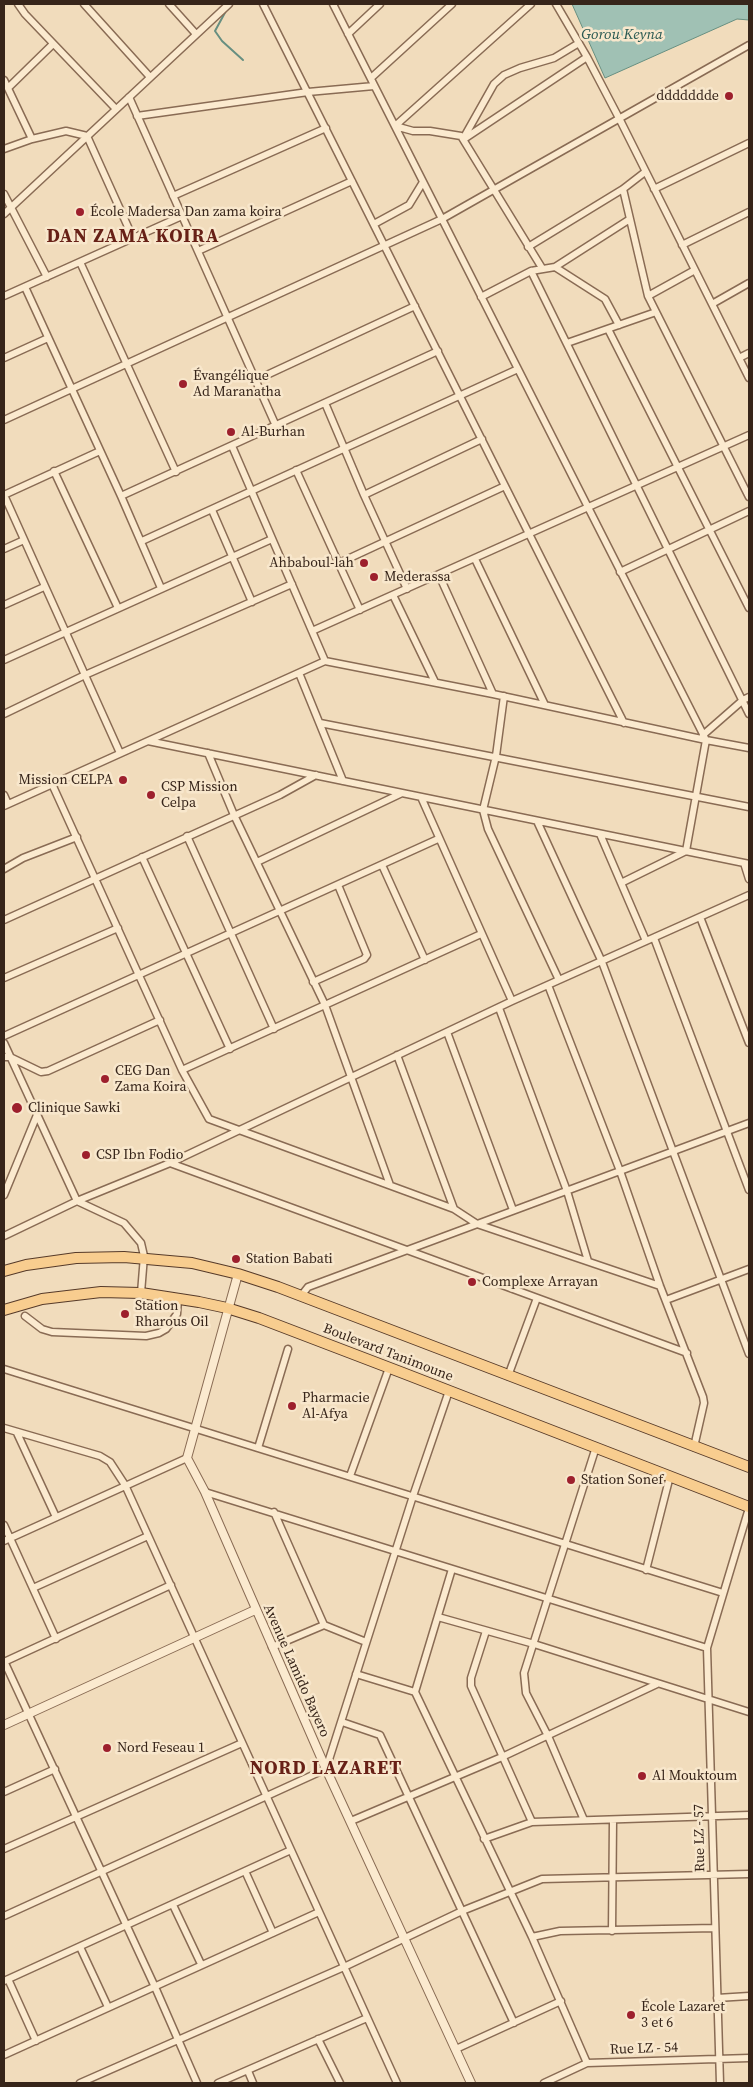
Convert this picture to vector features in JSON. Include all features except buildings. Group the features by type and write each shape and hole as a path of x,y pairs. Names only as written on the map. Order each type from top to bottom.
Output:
{"main road":[{"name":"Boulevard Tanimoune","path":"4,1270 76,1258 144,1258 192,1263 238,1274 301,1296 749,1467"},
{"name":"Boulevard Tanimoune","path":"4,1310 56,1296 100,1292 141,1293 227,1308 259,1318 749,1507"}],"street":[{"path":"18,4 25,14 116,109"},
{"path":"84,4 150,77"},
{"path":"169,4 196,34"},
{"path":"4,214 229,4"},
{"path":"263,4 624,723"},
{"path":"333,4 704,738 696,798 686,851"},
{"path":"348,34 380,4"},
{"path":"370,78 452,4"},
{"path":"395,126 532,4"},
{"path":"556,4 587,57 620,120 749,378"},
{"path":"463,139 494,84 504,74 554,58 579,43"},
{"path":"8,88 53,44"},
{"path":"4,420 442,219 620,120 749,45"},
{"path":"463,139 587,57"},
{"path":"4,80 32,139"},
{"path":"137,116 308,92 374,86"},
{"path":"130,97 276,426"},
{"path":"395,126 413,132 461,136 542,268"},
{"path":"173,196 326,128"},
{"path":"4,149 32,139 66,131 88,136"},
{"path":"88,136 133,238"},
{"path":"654,189 749,143"},
{"path":"528,247 623,189 645,172"},
{"path":"198,251 352,181"},
{"path":"374,224 409,205 423,182"},
{"path":"623,189 648,296 749,497"},
{"path":"4,194 47,277"},
{"path":"682,245 749,212"},
{"path":"4,296 182,216"},
{"path":"481,297 531,271 555,267 630,219"},
{"path":"80,262 176,472"},
{"path":"555,267 605,300 619,325"},
{"path":"648,296 695,270"},
{"path":"531,271 668,549 746,698 749,714"},
{"path":"712,304 749,283"},
{"path":"25,287 142,542 161,588"},
{"path":"256,380 415,306"},
{"path":"567,343 656,312"},
{"path":"608,329 749,608"},
{"path":"4,358 48,338"},
{"path":"121,496 438,351"},
{"path":"739,358 749,353"},
{"path":"142,542 518,369"},
{"path":"325,403 407,589"},
{"path":"312,631 749,436"},
{"path":"364,495 482,439"},
{"path":"232,446 325,661"},
{"path":"100,451 4,495 120,753"},
{"path":"296,470 360,610"},
{"path":"54,471 118,608"},
{"path":"339,563 505,486"},
{"path":"212,510 252,602"},
{"path":"620,572 749,511"},
{"path":"4,660 64,631 272,539"},
{"path":"4,549 24,540"},
{"path":"474,558 545,706"},
{"path":"439,574 493,694"},
{"path":"4,714 85,675 292,584"},
{"path":"4,605 44,587"},
{"path":"393,595 435,682"},
{"path":"4,795 6,805 325,661 504,696 749,748"},
{"path":"299,673 343,781"},
{"path":"504,696 496,756 483,810 488,829 559,980"},
{"path":"704,738 746,698"},
{"path":"320,723 749,807"},
{"path":"148,741 746,864 749,879"},
{"path":"208,753 234,815 279,912 325,1005 390,1185"},
{"path":"4,920 142,858 316,775"},
{"path":"52,784 182,1070 209,1119 454,1209 477,1224 660,1286"},
{"path":"256,862 402,793"},
{"path":"421,797 438,839 512,1001"},
{"path":"537,821 602,962 749,1354"},
{"path":"600,834 646,941"},
{"path":"187,836 274,1029"},
{"path":"4,869 23,858 76,837"},
{"path":"4,1036 438,839"},
{"path":"621,883 686,851"},
{"path":"142,858 230,1049"},
{"path":"382,865 425,960"},
{"path":"313,982 364,959 367,955 338,885"},
{"path":"4,1236 77,1201 170,1163 236,1130 512,1001 749,895"},
{"path":"700,917 749,1043"},
{"path":"4,978 118,928"},
{"path":"182,1070 481,934"},
{"path":"654,938 749,1190"},
{"path":"548,985 620,1171 660,1286 687,1353 704,1403 694,1447"},
{"path":"499,1008 566,1190 588,1261"},
{"path":"7,1057 36,1071 48,1072 160,1020"},
{"path":"447,1032 513,1210"},
{"path":"4,1043 7,1057 37,1115 77,1201 124,1223 142,1243 144,1258 141,1293"},
{"path":"397,1055 454,1209"},
{"path":"4,1195 37,1115"},
{"path":"301,1296 308,1286 749,1123"},
{"path":"170,1163 687,1353"},
{"path":"666,1300 749,1268"},
{"path":"7,1539 187,1458 227,1308 238,1274"},
{"path":"25,1316 42,1329 52,1332 146,1336 160,1333 166,1329 177,1314 178,1298"},
{"path":"508,1376 537,1298"},
{"path":"258,1448 288,1350"},
{"path":"350,1476 389,1368"},
{"path":"4,1369 258,1448 303,1464 350,1476 723,1593"},
{"path":"4,1916 326,1769 395,1551 449,1391"},
{"path":"4,1428 100,1456 110,1462 126,1485 396,2081 387,2083"},
{"path":"18,1432 56,1517"},
{"path":"584,1820 524,1684 524,1673 596,1447"},
{"name":"Avenue Lamido Bayero","path":"187,1458 205,1492 326,1769 352,1821 471,2083"},
{"path":"646,1570 670,1476"},
{"path":"205,1492 707,1648"},
{"name":"Rue LZ - 57","path":"720,2083 707,1648 749,1507"},
{"path":"274,1512 324,1625 366,1642"},
{"path":"4,1525 7,1539 33,1588 56,1639"},
{"path":"33,1588 148,1536"},
{"path":"452,1569 415,1692 532,1938 587,2063"},
{"path":"171,1585 4,1662 30,1714 197,2083"},
{"path":"4,1726 255,1610"},
{"path":"438,1617 534,1644 749,1712"},
{"path":"272,1647 324,1625"},
{"path":"486,1631 471,1686 532,1822"},
{"path":"356,1674 415,1692"},
{"path":"352,1821 502,1757 657,1684"},
{"path":"342,1722 380,1735 514,2023"},
{"path":"4,1839 6,1848 242,1743"},
{"path":"4,1792 55,1769"},
{"path":"484,1838 532,1822 613,1821 749,1815"},
{"path":"612,1931 613,1821"},
{"path":"36,2041 6,1980 291,1850"},
{"path":"245,1871 273,1933"},
{"path":"80,2083 344,1967 462,1911 548,1877 749,1874"},
{"path":"173,1905 202,1964"},
{"path":"4,2055 319,1912"},
{"path":"532,1938 560,1931 715,1928"},
{"path":"80,1947 108,2007"},
{"path":"717,1998 749,1996"},
{"path":"456,2049 560,2001"},
{"path":"218,2083 367,2018"},
{"path":"318,2039 340,2083"},
{"name":"Rue LZ - 54","path":"544,2083 587,2063 749,2058"},
{"path":"248,2071 253,2083"}],"water":[{"name":"Gorou Keyna","path":"572,4 749,4 749,20 737,19 605,78"}],"waterway":[{"path":"227,9 215,31 222,41 243,60"}],"place":[{"name":"ddddddde","path":"729,96"},
{"name":"École Madersa Dan zama koira","path":"80,212"},
{"name":"Évangélique Ad Maranatha","path":"183,384"},
{"name":"Al-Burhan","path":"231,432"},
{"name":"Ahbaboul-lah","path":"364,563"},
{"name":"Mederassa","path":"374,577"},
{"name":"Mission CELPA","path":"123,780"},
{"name":"CSP Mission Celpa","path":"151,795"},
{"name":"CEG Dan Zama Koira","path":"105,1079"},
{"name":"Clinique Sawki","path":"17,1108"},
{"name":"CSP Ibn Fodio","path":"86,1155"},
{"name":"Station Babati","path":"236,1259"},
{"name":"Complexe Arrayan","path":"472,1282"},
{"name":"Station Rharous Oil","path":"125,1314"},
{"name":"Pharmacie Al-Afya","path":"292,1406"},
{"name":"Station Sonef","path":"571,1480"},
{"name":"Nord Feseau 1","path":"107,1748"},
{"name":"Al Mouktoum","path":"642,1776"},
{"name":"École Lazaret 3 et 6","path":"631,2015"}],"district":[{"name":"DAN ZAMA KOIRA","path":"133,237"},
{"name":"NORD LAZARET","path":"326,1769"}]}
